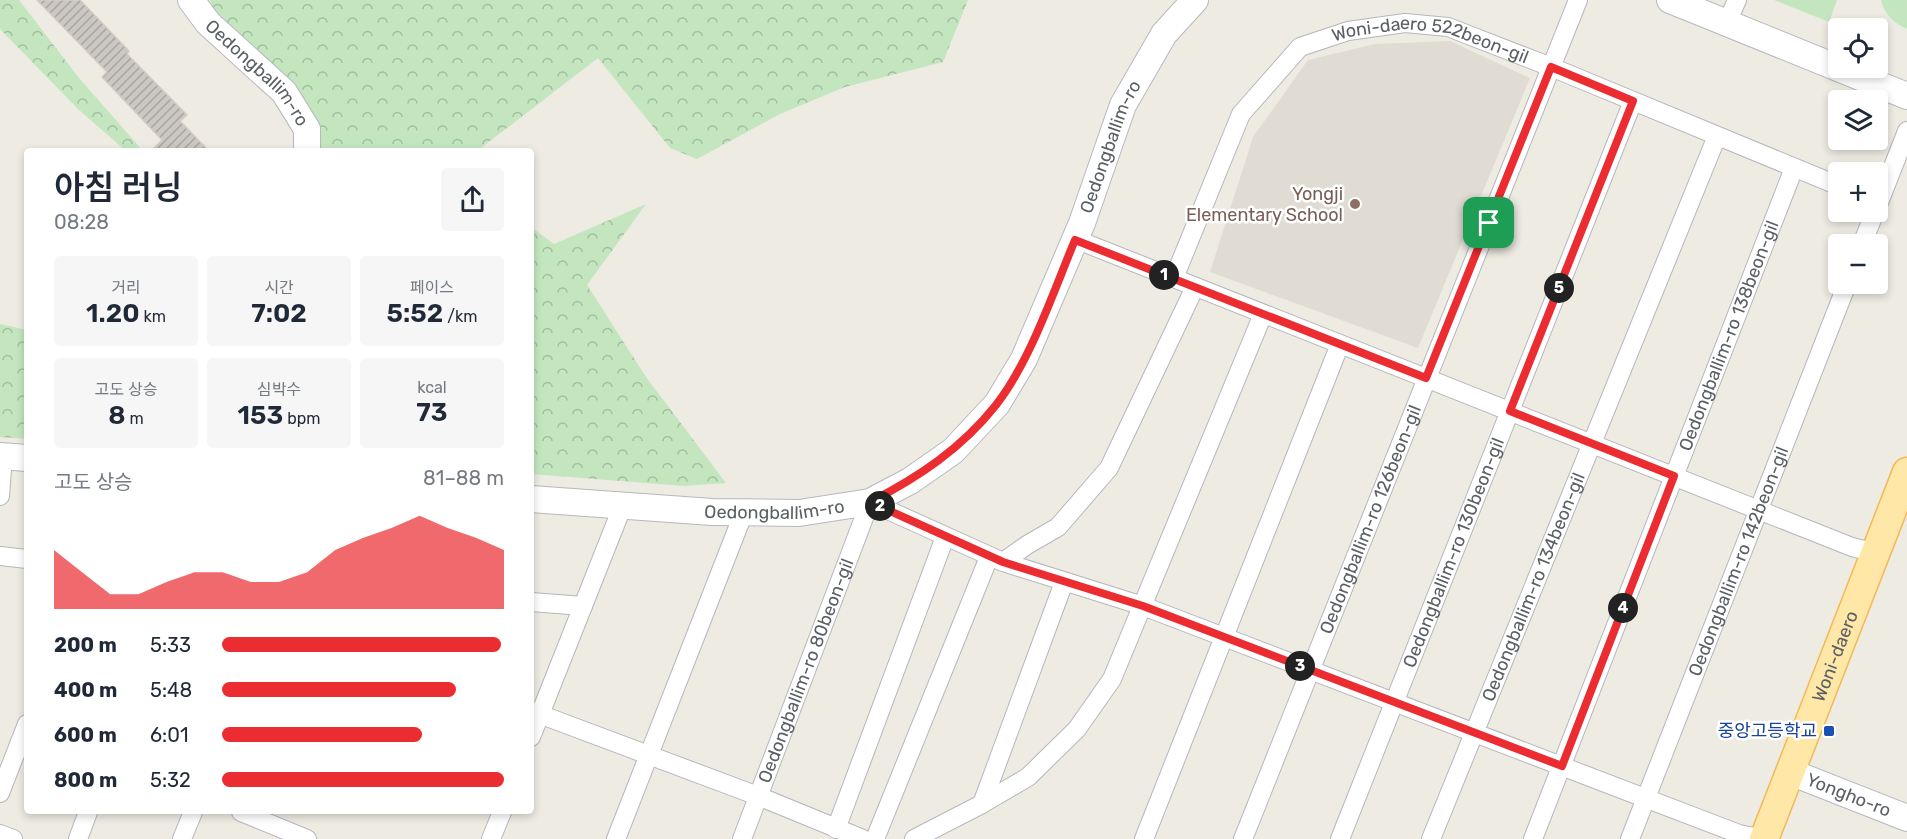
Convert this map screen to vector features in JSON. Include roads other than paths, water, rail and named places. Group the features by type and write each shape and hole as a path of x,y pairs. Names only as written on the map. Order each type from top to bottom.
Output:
{"main road":[{"name":"Oedongballim-ro","path":"191,0 208,22 284,92 307,129 308,148"},
{"name":"Oedongballim-ro","path":"534,499 744,512 800,513 870,502 910,481 952,451 997,404 1024,359 1075,240 1124,105 1164,34 1195,0"},
{"path":"1670,0 1907,96"},
{"name":"Woni-daero","path":"1764,839 1907,472"},
{"name":"Yongho-ro","path":"1790,772 1907,818"}],"street":[{"name":"Oedongballim-ro 126beon-gil","path":"1243,839 1578,0"},
{"path":"1727,23 1737,0"},
{"name":"Woni-daero 522beon-gil","path":"1174,279 1241,114 1300,47 1348,31 1405,23 1448,27 1828,182"},
{"name":"Oedongballim-ro 130beon-gil","path":"1340,839 1633,101"},
{"path":"1888,179 1907,131"},
{"name":"Oedongballim-ro 134beon-gil","path":"1431,839 1717,135"},
{"name":"Oedongballim-ro 138beon-gil","path":"1533,839 1794,168"},
{"path":"1075,240 1852,547 1876,553"},
{"path":"875,839 996,560 1058,527 1109,468 1195,287"},
{"name":"Oedongballim-ro 142beon-gil","path":"1630,839 1843,294"},
{"path":"914,839 1028,777 1077,729 1112,679 1263,314"},
{"path":"1144,839 1340,344"},
{"path":"0,496 10,457"},
{"path":"870,502 996,560 1143,606 1740,834 1764,839"},
{"name":"Oedongballim-ro 80beon-gil","path":"742,839 870,502"},
{"path":"623,504 583,606 536,712 758,796 862,839"},
{"path":"616,839 744,512"},
{"path":"836,829 945,537"},
{"path":"0,556 24,558"},
{"path":"982,804 1065,582"},
{"path":"534,602 583,606"},
{"path":"0,793 24,732"},
{"path":"78,839 87,814"},
{"path":"182,839 192,814"},
{"path":"246,814 307,839"},
{"path":"491,839 501,814"},
{"path":"0,834 13,839"}],"place":[{"name":"Yongji Elementary School","path":"1355,204"},
{"name":"중앙고등학교","path":"1829,731"}]}
